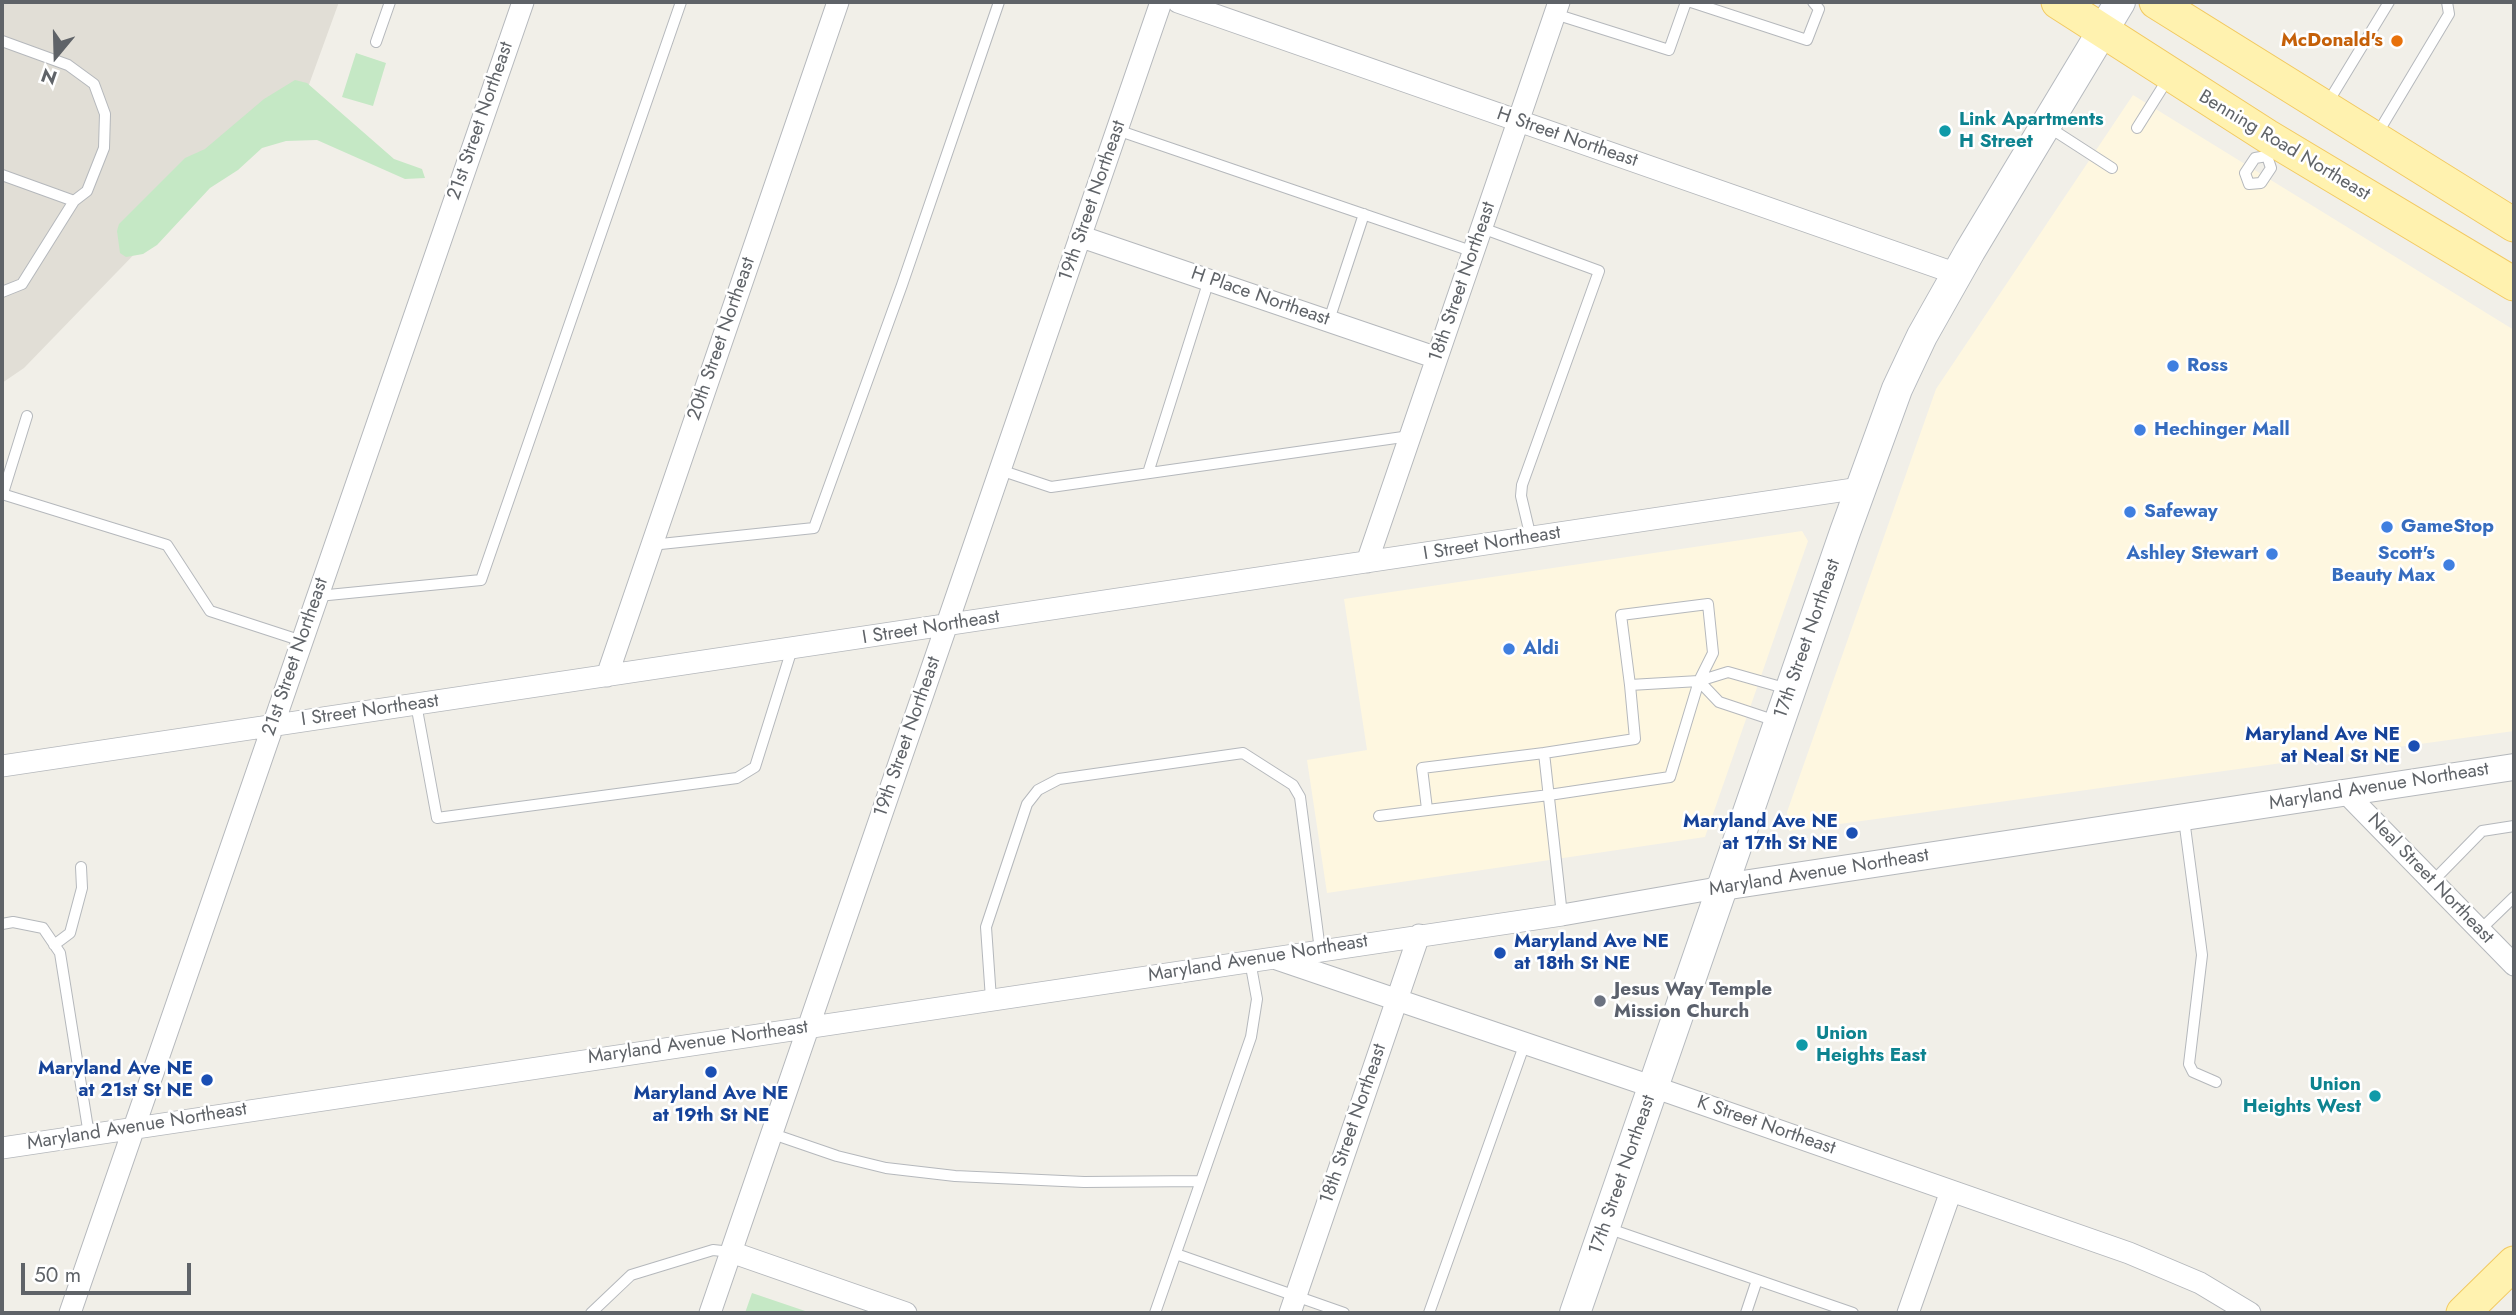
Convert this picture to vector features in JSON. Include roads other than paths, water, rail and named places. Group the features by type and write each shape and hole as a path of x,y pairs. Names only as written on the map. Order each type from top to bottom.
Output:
{"main road":[{"name":"Benning Road Northeast","path":"2058,2 2170,75 2271,149 2514,284"},
{"name":"17th Street Northeast","path":"1575,1313 1886,416 1909,362 1957,274 2120,2"},
{"path":"2156,2 2514,225"},
{"path":"2463,1313 2514,1263"}],"street":[{"name":"21st Street Northeast","path":"70,1313 523,2"},
{"name":"20th Street Northeast","path":"607,676 838,2"},
{"name":"19th Street Northeast","path":"710,1313 1161,2"},
{"name":"H Street Northeast","path":"1178,2 1957,274"},
{"name":"18th Street Northeast","path":"1367,562 1557,8"},
{"name":"H Place Northeast","path":"1082,237 1437,358"},
{"name":"I Street Northeast","path":"2,766 1860,488"},
{"name":"Maryland Avenue Northeast","path":"2,1147 1562,915 1723,887 2514,767"},
{"name":"Neal Street Northeast","path":"2346,793 2514,965"},
{"name":"18th Street Northeast","path":"1292,1305 1419,935"},
{"name":"K Street Northeast","path":"1273,958 1654,1087 2154,1262 2200,1283 2250,1313"},
{"path":"1908,1313 1951,1191"},
{"path":"731,1252 906,1313"}],"lane":[{"path":"376,42 390,2"},
{"path":"318,596 481,580 681,2"},
{"path":"651,545 814,528 902,285 999,2"},
{"path":"1557,8 1669,50 1688,2 1807,40 1819,9 1813,2"},
{"path":"2325,107 2389,2"},
{"path":"2375,138 2449,13 2447,2"},
{"path":"2,41 68,65 94,83 105,114 104,148 87,191 74,201 22,284 2,292"},
{"path":"2137,128 2170,75"},
{"path":"2045,125 2112,168"},
{"path":"1118,130 1474,252"},
{"path":"2,175 74,201"},
{"path":"1329,320 1364,214"},
{"path":"1482,228 1599,271 1522,485 1521,496 1531,538"},
{"path":"1148,473 1209,280"},
{"path":"27,416 2,494 167,545 210,611 302,641"},
{"path":"1000,470 1051,486 1410,436"},
{"path":"1378,816 1549,796 1670,777 1699,681 1713,653 1708,604 1620,615 1634,739 1422,768 1427,809"},
{"path":"416,704 436,818 737,778 755,767 792,649"},
{"path":"1630,685 1699,681 1728,672 1790,690"},
{"path":"1699,681 1719,702 1780,722"},
{"path":"991,999 986,927 1027,804 1038,790 1059,779 1243,753 1293,785 1300,797 1320,950"},
{"path":"1544,753 1562,915"},
{"path":"2184,816 2202,955 2189,1064 2193,1072 2216,1082"},
{"path":"2433,881 2482,831 2514,827"},
{"path":"54,945 70,933 82,888 81,867"},
{"path":"2480,930 2514,897"},
{"path":"2,924 13,922 43,928 60,953 89,1135"},
{"path":"1155,1313 1251,1037 1257,999 1250,961"},
{"path":"1429,1313 1525,1043"},
{"path":"770,1133 837,1156 886,1168 955,1176 1072,1182 1201,1181"},
{"path":"1605,1228 1853,1313"},
{"path":"592,1313 631,1275 713,1250 731,1252"},
{"path":"1175,1254 1292,1305 1344,1313"},
{"path":"1746,1313 1757,1280"}],"place":[{"name":"McDonald's","path":"2397,41"},
{"name":"Link Apartments H Street","path":"1945,131"},
{"name":"Ross","path":"2173,366"},
{"name":"Hechinger Mall","path":"2140,430"},
{"name":"Safeway","path":"2130,512"},
{"name":"GameStop","path":"2387,527"},
{"name":"Ashley Stewart","path":"2272,554"},
{"name":"Scott's Beauty Max","path":"2449,565"},
{"name":"Aldi","path":"1509,649"},
{"name":"Maryland Ave NE at Neal St NE","path":"2414,746"},
{"name":"Maryland Ave NE at 17th St NE","path":"1852,833"},
{"name":"Maryland Ave NE at 18th St NE","path":"1500,953"},
{"name":"Jesus Way Temple Mission Church","path":"1600,1001"},
{"name":"Union Heights East","path":"1802,1045"},
{"name":"Maryland Ave NE at 19th St NE","path":"711,1072"},
{"name":"Maryland Ave NE at 21st St NE","path":"207,1080"},
{"name":"Union Heights West","path":"2375,1096"}]}
